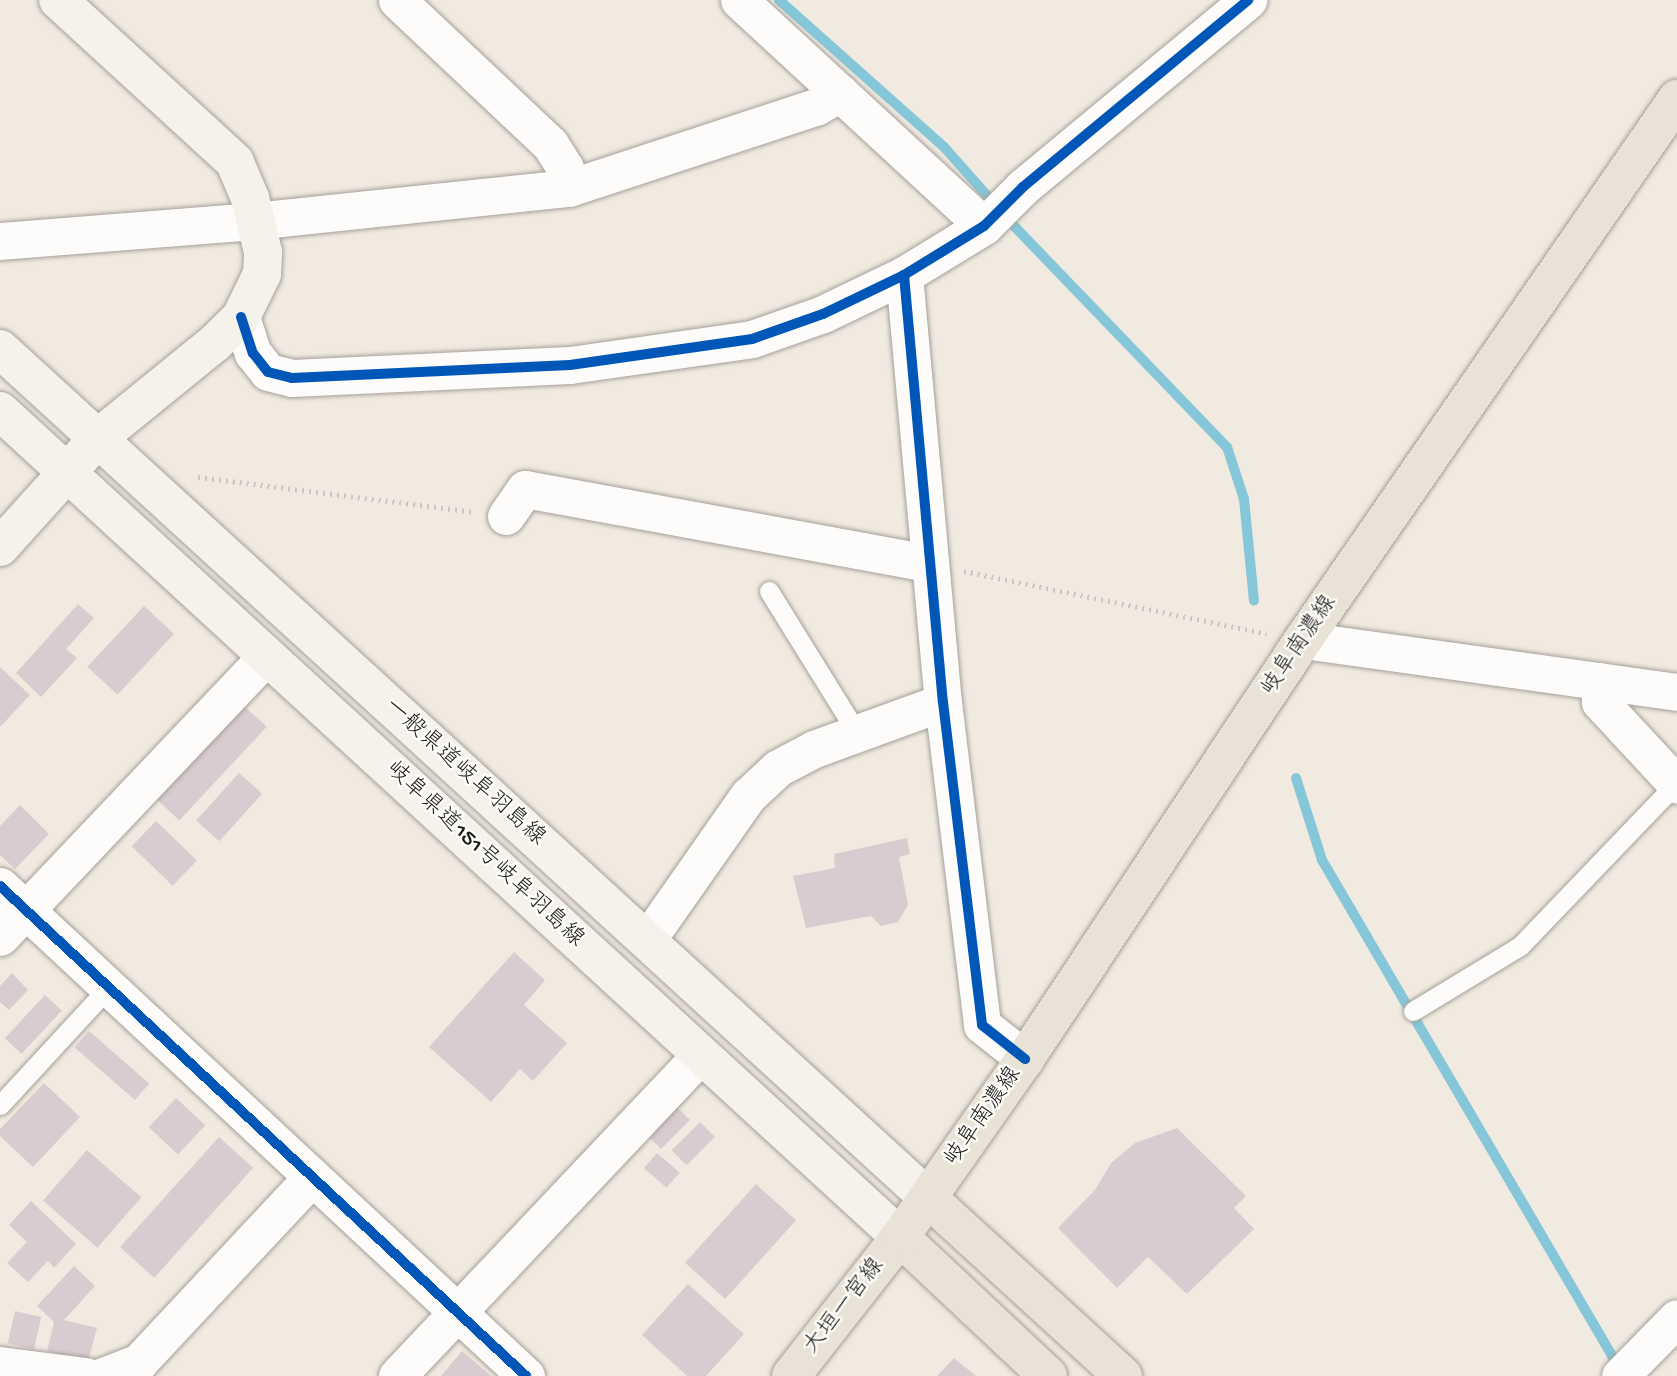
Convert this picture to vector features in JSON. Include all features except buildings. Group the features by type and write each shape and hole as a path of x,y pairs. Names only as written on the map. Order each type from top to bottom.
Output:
{"main road":[{"path":"0,547 98,438 215,343 241,317 262,274 263,252 250,198 235,162 58,0"},
{"name":"岐阜南濃線","path":"900,1237 1025,1059 1303,640 1677,99"},
{"name":"一般県道岐阜羽島線","path":"0,349 928,1198"},
{"path":"0,411 68,474"},
{"name":"岐阜県道151号岐阜羽島線","path":"68,474 900,1237"},
{"path":"928,1198 1123,1376"},
{"path":"900,1237 1048,1376"},
{"name":"大垣一宮線","path":"791,1376 900,1237"}],"street":[{"path":"397,0 550,144 565,167 569,188"},
{"path":"739,0 984,226"},
{"path":"241,317 253,354 268,372 292,378 570,365 752,339 822,314 904,275 984,226 1023,187 1248,0"},
{"path":"0,241 254,221 569,188 816,107 840,93"},
{"path":"904,275 943,702 982,1025 1025,1059"},
{"path":"506,516 525,489 929,563"},
{"path":"1303,640 1677,692"},
{"path":"0,937 13,898 267,656"},
{"path":"1599,681 1600,702 1676,783"},
{"path":"647,940 748,796 778,768 814,749 943,702"},
{"path":"13,898 526,1376"},
{"path":"397,1376 701,1055"},
{"path":"103,1376 139,1362 312,1177"},
{"path":"1631,1371 1677,1318"},
{"path":"0,1365 86,1376"}],"lane":[{"path":"769,591 857,733"},
{"path":"1413,1011 1520,946 1676,783"},
{"path":"0,1105 108,987"}],"path":[{"path":"198,477 506,516"},
{"path":"929,563 1221,627 1303,640"}],"waterway":[{"path":"779,0 944,147 1015,227 1227,447 1244,499 1254,601"},
{"path":"1296,778 1322,860 1618,1366"}],"cycle path":[{"path":"241,317 253,353 268,372 292,378 570,365 752,339 823,314 904,275 984,226 1023,187 1248,0"},
{"path":"904,275 943,702 982,1025 1025,1059"},
{"path":"0,886 526,1376"}]}
